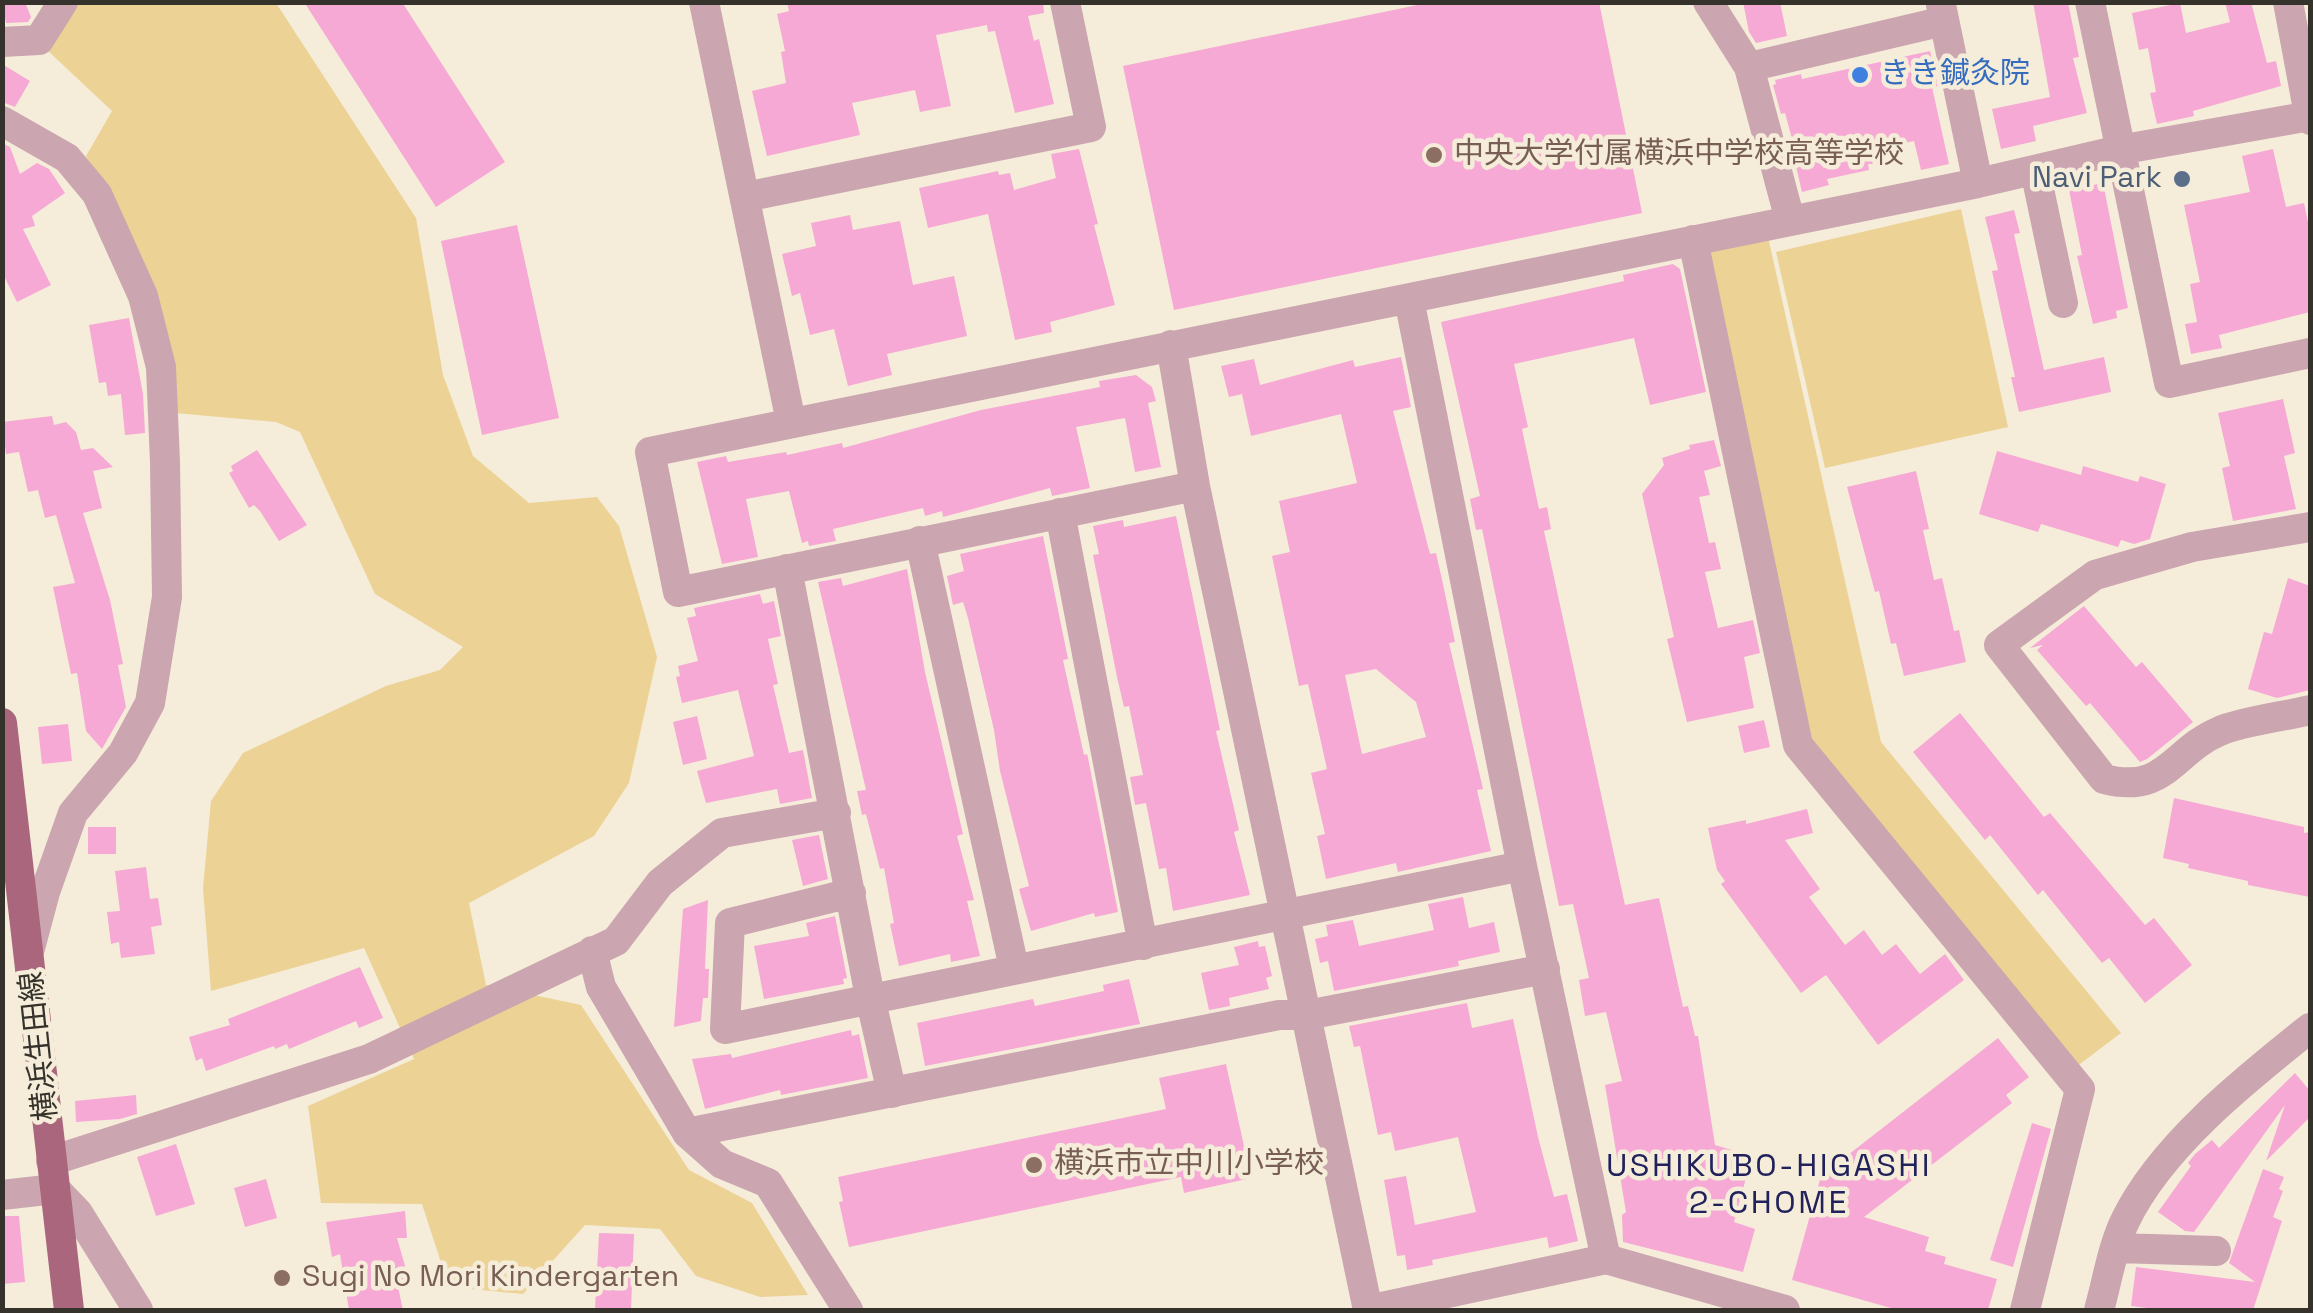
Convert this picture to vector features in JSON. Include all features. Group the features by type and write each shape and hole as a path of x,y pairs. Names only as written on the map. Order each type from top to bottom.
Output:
{"main road":[{"name":"横浜生田線","path":"2,723 69,1310"}],"street":[{"path":"2,42 39,40 63,2"},
{"path":"704,2 792,422"},
{"path":"744,197 1091,127 1065,2"},
{"path":"1708,2 1749,67 1790,220"},
{"path":"2090,2 2168,383 2310,353"},
{"path":"1195,486 678,592 650,452 1978,183 2120,150 2310,117 2288,2"},
{"path":"1749,67 1943,12 1978,183"},
{"path":"2,121 67,158 97,194 142,296 161,367 165,462 168,596 150,702 122,753 73,813 30,948"},
{"path":"2035,170 2063,304"},
{"path":"1693,240 1798,745 2080,1089 2025,1310"},
{"path":"1409,299 1522,866 1606,1258"},
{"path":"1172,345 1195,486 1368,1310 1606,1258 1785,1310"},
{"path":"1060,513 1143,945"},
{"path":"2310,527 2192,547 2095,575 1999,644 2104,779 2128,785 2152,779 2220,731 2310,710"},
{"path":"920,541 1014,968"},
{"path":"787,569 892,1093"},
{"path":"2,1195 369,1059 616,941 660,883 722,832 836,813"},
{"path":"851,894 730,923 726,1029 1522,866"},
{"path":"592,951 601,988 688,1134 722,1164 768,1183 848,1310"},
{"path":"688,1134 1278,1015 1307,1014 1545,968"},
{"path":"2099,1310 2124,1222 2160,1167 2215,1109 2310,1028"},
{"path":"54,1175 138,1310"},
{"path":"2116,1248 2216,1251"}],"shaded area":[{"path":"75,3 276,3 416,218 443,375 473,456 529,503 597,497 619,526 657,657 629,783 594,836 469,903 486,985 581,1005 689,1170 752,1203 808,1295 760,1297 696,1276 660,1229 585,1225 523,1294 449,1287 422,1204 321,1203 308,1106 414,1059 364,948 211,991 203,888 211,801 243,753 386,686 440,670 463,647 375,594 300,432 276,422 175,413 148,280 86,156 112,111 46,49"},
{"path":"1961,209 2008,427 1825,468 1776,252"},
{"path":"1768,237 1881,742 2121,1033 2072,1070 1809,735 1701,248"}],"building":[{"path":"2,2 25,2 31,17 28,22 6,23"},
{"path":"304,2 402,2 505,162 436,207"},
{"path":"787,2 1043,2 1044,13 1028,16 1034,41 1039,39 1054,104 1015,113 995,31 988,32 987,25 936,35 951,106 920,112 915,90 852,103 860,135 767,156 752,91 786,83 781,52 785,51 777,14 789,11"},
{"name":"中央大学付属横浜中学校高等学校","path":"1432,2 1599,2 1642,213 1174,310 1123,66"},
{"path":"1743,2 1780,2 1787,36 1756,43 1749,32"},
{"path":"2033,2 2068,2 2079,57 2073,58 2087,113 2033,126 2036,141 2001,149 1992,109 2050,97"},
{"path":"2225,2 2251,2 2267,63 2276,61 2281,86 2193,111 2194,116 2157,124 2150,93 2156,92 2148,48 2139,50 2132,13 2180,3 2186,33 2230,22"},
{"path":"1930,51 1938,86 1932,87 1949,164 1921,170 1914,141 1869,150 1873,164 1868,164 1869,170 1827,179 1829,185 1802,192 1795,162 1798,161 1785,113 1781,114 1775,80 1801,74 1802,79"},
{"path":"2,64 30,81 15,107 2,102"},
{"path":"2,143 10,147 20,174 37,163 49,169 65,193 32,216 35,226 23,229 51,285 17,302 2,272"},
{"path":"1079,149 1115,305 1050,322 1052,332 1015,340 988,214 928,228 919,188 998,171 999,175 1010,173 1014,190 1056,178 1051,154"},
{"path":"2273,149 2286,207 2304,203 2310,232 2310,312 2219,335 2222,348 2191,354 2185,324 2197,322 2190,284 2200,282 2184,205 2250,192 2242,156"},
{"path":"2103,183 2128,308 2116,311 2117,318 2093,324 2077,256 2082,255 2069,190"},
{"path":"2014,210 2020,233 2014,234 2044,370 2104,357 2111,392 2019,412 1992,271 1998,270 1985,217"},
{"path":"850,215 853,230 900,221 913,285 954,276 967,336 887,354 892,375 848,386 834,329 810,335 800,293 792,296 782,254 816,246 811,223"},
{"path":"517,225 559,418 482,435 441,241"},
{"path":"1673,264 1680,269 1706,392 1650,405 1634,338 1514,364 1528,427 1522,429 1539,509 1547,507 1551,529 1544,531 1625,905 1659,898 1683,1007 1688,1006 1698,1036 1715,1145 1752,1156 1734,1222 1755,1229 1743,1272 1623,1242 1622,1215 1626,1212 1605,1085 1622,1081 1606,1012 1585,1016 1579,980 1589,978 1573,904 1559,906 1482,529 1476,530 1470,499 1480,496 1441,322 1624,281 1623,275"},
{"path":"129,318 143,394 145,433 125,435 121,394 108,396 106,382 99,383 89,325"},
{"path":"1401,357 1411,407 1393,411 1430,554 1436,553 1443,584 1455,642 1449,643 1483,789 1477,790 1491,851 1398,872 1396,863 1326,879 1317,836 1325,834 1311,773 1327,769 1308,684 1299,686 1272,556 1290,552 1279,501 1357,483 1341,414 1251,436 1242,394 1229,397 1221,366 1254,359 1260,385 1353,360 1355,367","holes":["1376,669 1416,702 1426,737 1362,754 1345,675"]},
{"path":"1136,375 1152,387 1156,401 1148,403 1161,467 1135,472 1125,418 1076,427 1090,488 1052,496 1050,488 943,517 942,511 925,516 923,508 833,529 836,541 809,546 808,541 802,543 789,491 746,499 758,557 722,564 697,462 726,456 728,462 786,452 787,455 842,443 843,448 981,410 1100,387 1099,381"},
{"path":"2283,399 2295,453 2284,456 2296,509 2233,521 2222,468 2230,466 2218,413"},
{"path":"52,416 54,425 66,422 76,432 81,450 93,448 113,467 93,471 102,508 83,513 110,600 123,664 118,665 126,707 102,749 86,731 77,673 71,674 53,587 75,583 56,515 45,518 38,490 28,492 19,452 6,454 2,422"},
{"path":"1714,440 1721,466 1704,471 1710,495 1699,497 1709,543 1715,542 1721,569 1705,572 1718,628 1753,620 1760,653 1744,657 1754,708 1687,722 1667,639 1674,637 1642,494 1664,465 1662,458 1690,449 1689,445"},
{"path":"257,450 307,525 279,541 260,511 254,505 249,508 229,473 233,471 231,466"},
{"path":"1997,451 2081,475 2083,466 2138,482 2140,476 2166,484 2150,539 2134,544 2121,540 2118,547 2041,524 2038,532 1979,514"},
{"path":"1916,471 1929,529 1923,530 1934,580 1942,578 1954,631 1959,630 1966,662 1904,676 1896,643 1891,644 1879,591 1875,592 1847,487"},
{"path":"1176,516 1220,730 1216,731 1239,830 1234,832 1250,895 1173,911 1166,868 1159,869 1146,803 1135,805 1130,777 1143,775 1129,706 1124,707 1117,677 1093,555 1099,554 1093,526 1123,520 1124,527"},
{"path":"1043,536 1068,659 1063,660 1084,755 1088,758 1118,912 1095,917 1094,913 1031,931 1019,889 1029,886 968,618 963,602 953,605 947,576 964,571 960,554"},
{"path":"907,569 925,672 963,834 957,836 974,900 967,901 980,956 951,962 950,954 899,966 884,868 880,869 866,814 862,815 857,791 866,790 818,582 841,578 843,586"},
{"path":"2288,578 2310,586 2310,690 2277,698 2248,689 2264,632 2272,634"},
{"path":"760,594 763,604 774,601 781,636 768,639 778,684 773,685 789,753 803,750 812,798 780,804 777,789 706,803 697,771 754,756 738,690 682,703 676,677 680,676 678,666 698,661 687,618 696,616 694,608"},
{"path":"2084,606 2136,667 2142,662 2193,722 2140,762 2090,703 2086,706 2037,650 2043,645 2030,648"},
{"path":"1960,713 2044,817 2050,813 2145,925 2154,918 2192,965 2145,1003 2109,958 2102,963 2043,890 2038,895 1990,835 1985,840 1913,752"},
{"path":"697,716 707,759 683,765 673,722"},
{"path":"1764,720 1770,747 1744,753 1738,726"},
{"path":"68,724 72,761 42,764 38,727"},
{"path":"2174,798 2304,827 2304,833 2310,832 2310,897 2248,885 2248,881 2188,868 2189,864 2163,858"},
{"path":"1807,809 1813,833 1785,840 1820,889 1809,897 1845,945 1864,930 1882,955 1896,944 1920,974 1945,954 1964,980 1878,1045 1826,975 1801,993 1721,884 1725,881 1717,870 1708,828 1746,820 1746,824"},
{"path":"88,827 116,827 116,854 88,854"},
{"path":"819,835 828,879 803,886 792,840"},
{"path":"146,867 150,899 158,898 162,925 151,927 155,954 121,958 119,942 111,944 107,912 120,911 115,871"},
{"path":"1463,897 1469,928 1494,922 1500,952 1458,961 1459,966 1334,991 1328,961 1320,963 1315,939 1328,936 1326,925 1353,920 1359,946 1434,930 1428,904"},
{"path":"708,900 708,998 703,998 701,1021 674,1027 683,909"},
{"path":"835,916 847,978 843,979 844,984 764,999 754,946 809,936 806,923"},
{"path":"1258,941 1259,947 1265,946 1272,976 1266,978 1269,989 1229,998 1230,1006 1209,1010 1201,973 1239,965 1234,947"},
{"path":"360,967 383,1018 359,1028 356,1021 289,1049 287,1044 275,1049 274,1046 206,1071 202,1058 196,1061 189,1037 230,1025 228,1019"},
{"path":"1129,979 1140,1024 925,1066 917,1023 1033,999 1035,1006 1104,991 1103,985"},
{"path":"1467,1003 1472,1028 1513,1019 1554,1197 1567,1194 1578,1241 1549,1248 1547,1237 1432,1260 1433,1265 1407,1270 1405,1255 1397,1256 1384,1180 1406,1176 1415,1225 1476,1212 1458,1137 1395,1151 1391,1132 1378,1135 1360,1046 1354,1047 1349,1026"},
{"path":"851,1030 852,1036 859,1034 868,1078 781,1095 780,1090 705,1109 692,1059 731,1054 732,1058"},
{"path":"1998,1038 2029,1077 2006,1095 2012,1103 1864,1217 1929,1237 1925,1251 1946,1257 1944,1264 1997,1279 1988,1310 1898,1310 1792,1280 1821,1176"},
{"path":"1226,1064 1251,1178 1184,1193 1181,1177 849,1247 838,1177 1166,1109 1159,1078"},
{"path":"2295,1073 2310,1091 2310,1117 2266,1161 2285,1105 2194,1232 2185,1231 2158,1212 2191,1166 2188,1163 2195,1154 2212,1140 2219,1148"},
{"path":"136,1095 137,1114 76,1122 75,1101"},
{"path":"2032,1123 2051,1129 2013,1267 1990,1260"},
{"path":"176,1144 195,1204 156,1216 137,1157"},
{"path":"2263,1169 2284,1177 2273,1217 2282,1221 2253,1310 2131,1306 2136,1267 2255,1282 2229,1263"},
{"path":"266,1179 277,1218 245,1227 234,1188"},
{"path":"405,1211 407,1238 397,1238 410,1283 398,1287 403,1310 349,1310 340,1254 332,1257 326,1222"},
{"path":"2,1216 19,1216 25,1282 2,1284"},
{"path":"599,1233 634,1234 631,1310 595,1309"}],"place":[{"name":"きき鍼灸院","path":"1860,75"},
{"name":"中央大学付属横浜中学校高等学校","path":"1434,155"},
{"name":"Navi Park","path":"2182,179"},
{"name":"横浜市立中川小学校","path":"1034,1165"},
{"name":"Sugi No Mori Kindergarten","path":"282,1278"}],"district":[{"name":"USHIKUBO-HIGASHI 2-CHOME","path":"1769,1186"}]}
